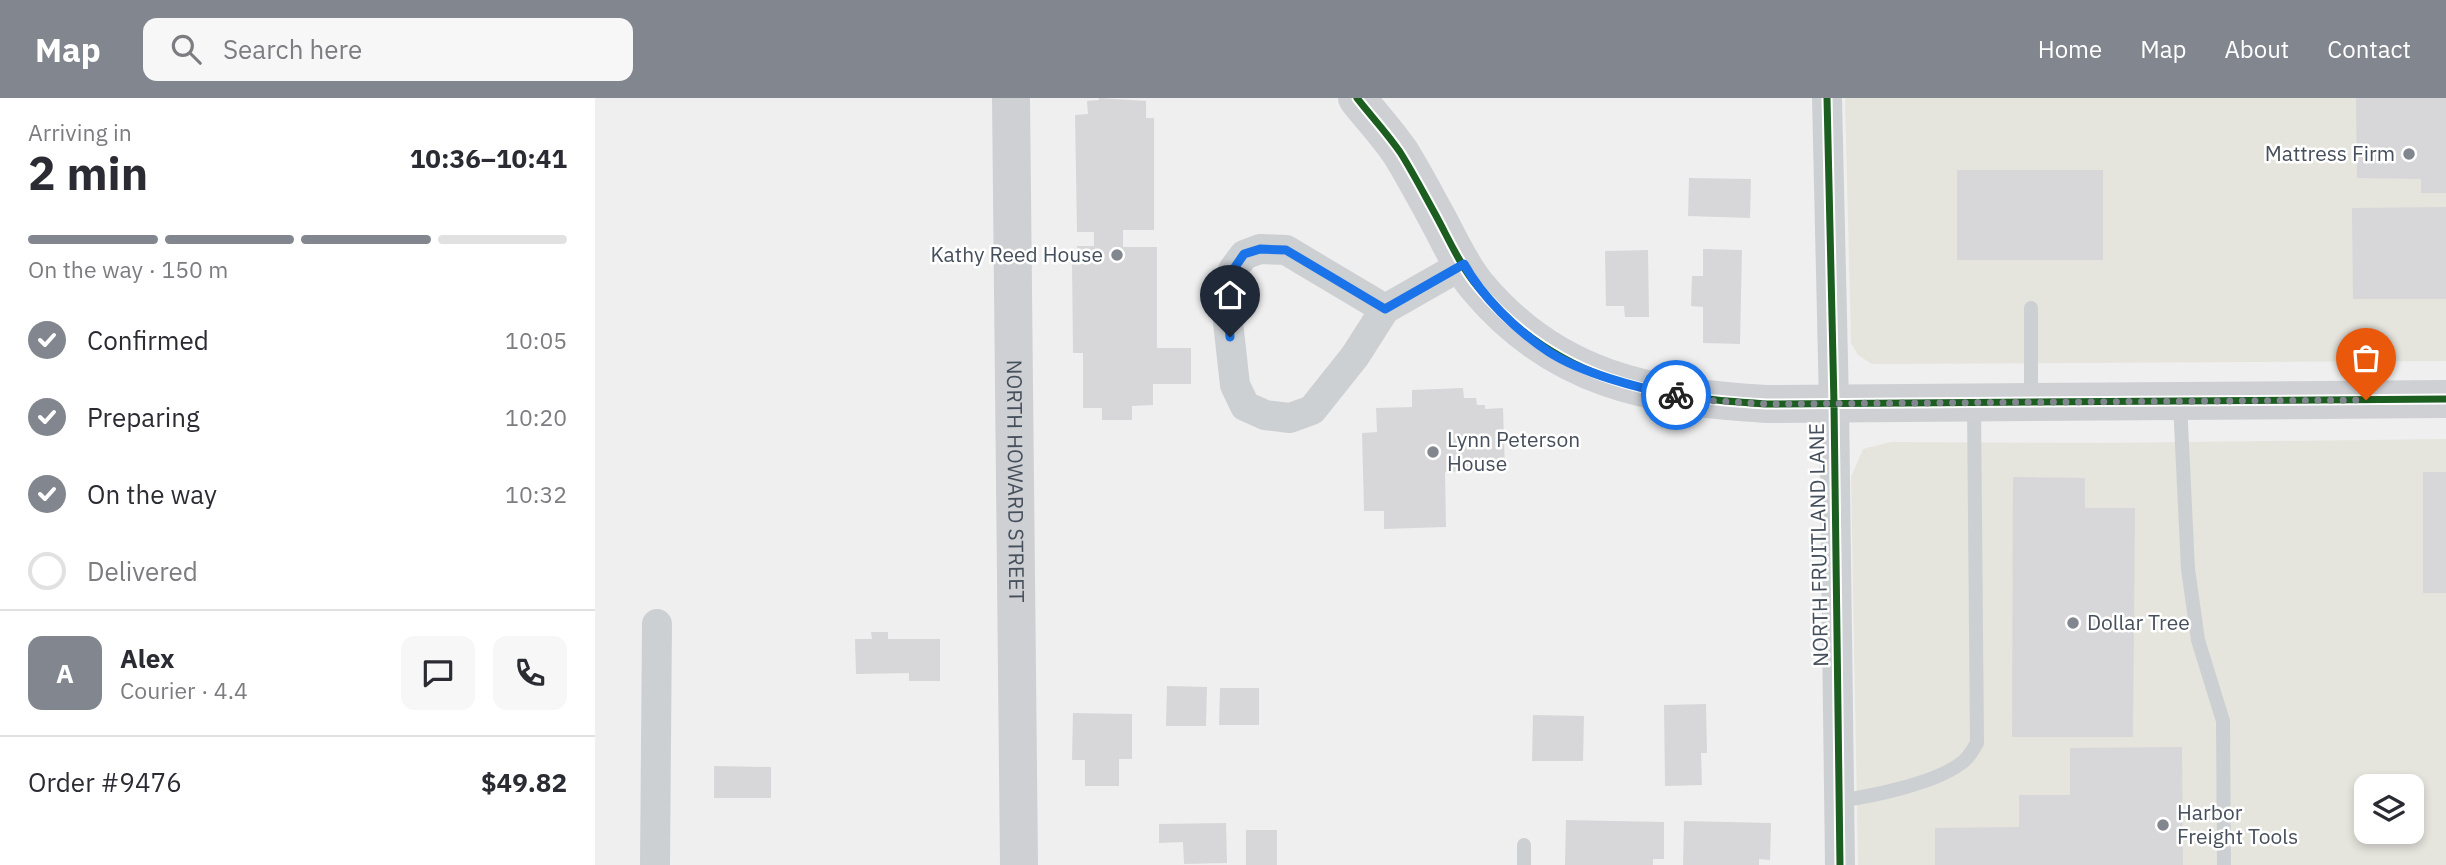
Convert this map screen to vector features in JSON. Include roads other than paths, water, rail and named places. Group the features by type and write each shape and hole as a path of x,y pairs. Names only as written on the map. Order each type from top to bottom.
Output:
{"street":[{"name":"NORTH HOWARD STREET","path":"1011,98 1019,865"},
{"path":"1357,98 1399,152 1475,284 1499,308 1550,352 1607,378 1656,392 1701,400 1766,404 2446,399"},
{"name":"NORTH FRUITLAND LANE","path":"1827,98 1835,404 1840,865"},
{"path":"1385,309 1286,250 1260,249 1244,254 1233,270 1227,290 1227,313 1235,385 1245,406 1265,415 1290,418 1312,410 1355,356 1385,309 1464,264"},
{"path":"656,865 657,624"}],"lane":[{"path":"2031,308 2031,402"},
{"path":"2180,402 2188,569 2198,640 2223,721 2224,865"},
{"path":"1839,801 1869,796 1936,776 1959,765 1977,743 1974,403"},
{"path":"1524,845 1524,865"}],"place":[{"name":"Mattress Firm","path":"2409,154"},
{"name":"Kathy Reed House","path":"1117,255"},
{"name":"Lynn Peterson House","path":"1433,452"},
{"name":"Dollar Tree","path":"2073,623"},
{"name":"Harbor Freight Tools","path":"2163,825"}]}
